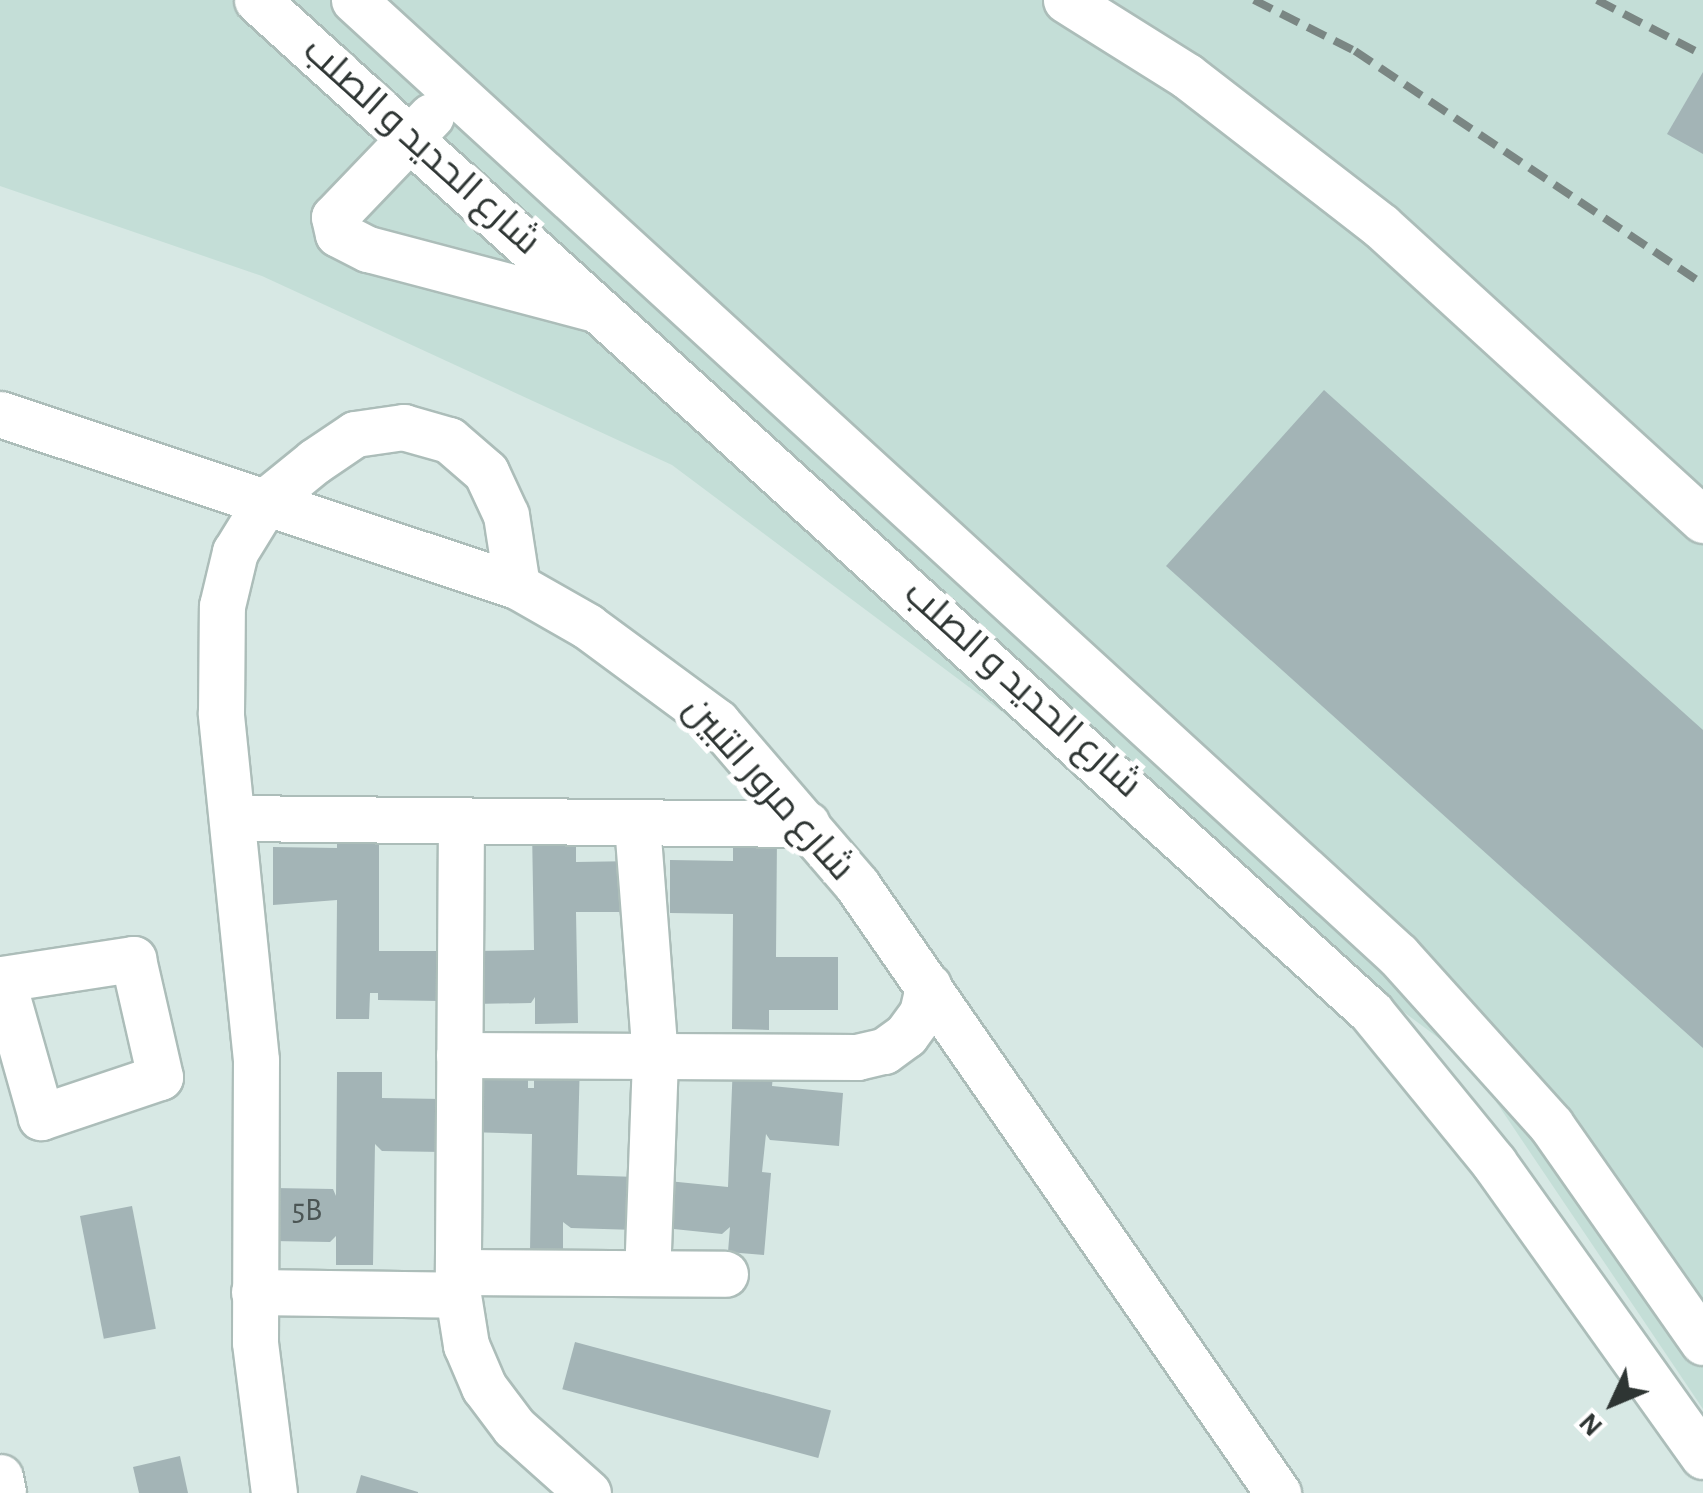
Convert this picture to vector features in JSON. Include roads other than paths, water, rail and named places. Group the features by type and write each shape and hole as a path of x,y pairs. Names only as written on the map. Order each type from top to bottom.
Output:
{"street":[{"name":"شارع الحديد و الصلب","path":"258,0 1072,734 1371,1012 1462,1121 1703,1456"},
{"name":"شارع الحديد و الصلب","path":"354,0 1398,955 1515,1081 1703,1342"},
{"path":"1066,0 1187,76 1381,226 1703,520"},
{"path":"454,92 334,217 338,234 368,249 602,310"},
{"path":"650,354 691,308"},
{"name":"شارع مرور التبين","path":"0,414 517,586 654,671 717,722 807,824 928,986 1278,1493"},
{"path":"274,1493 258,1391 254,1292 256,1060 221,713 222,606 235,552 267,500 355,434 403,427 449,440 486,472 506,516 517,586"},
{"path":"1072,734 1112,694"},
{"path":"232,818 807,824"},
{"path":"461,821 458,1283 466,1345 484,1386 514,1427 580,1492"},
{"path":"637,824 655,1059 647,1273"},
{"path":"127,958 136,964 162,1071 156,1082 48,1118 35,1112 13,1078 5,1023 1,986 8,975 127,958"},
{"path":"459,1055 655,1059 857,1057 884,1051 922,1013 928,986"},
{"path":"1462,1121 1515,1081"},
{"path":"254,1292 647,1273 725,1274"},
{"path":"0,1478 3,1493"}],"railway":[{"path":"1254,0 1355,51 1703,284"},
{"path":"1597,0 1703,55"}]}
